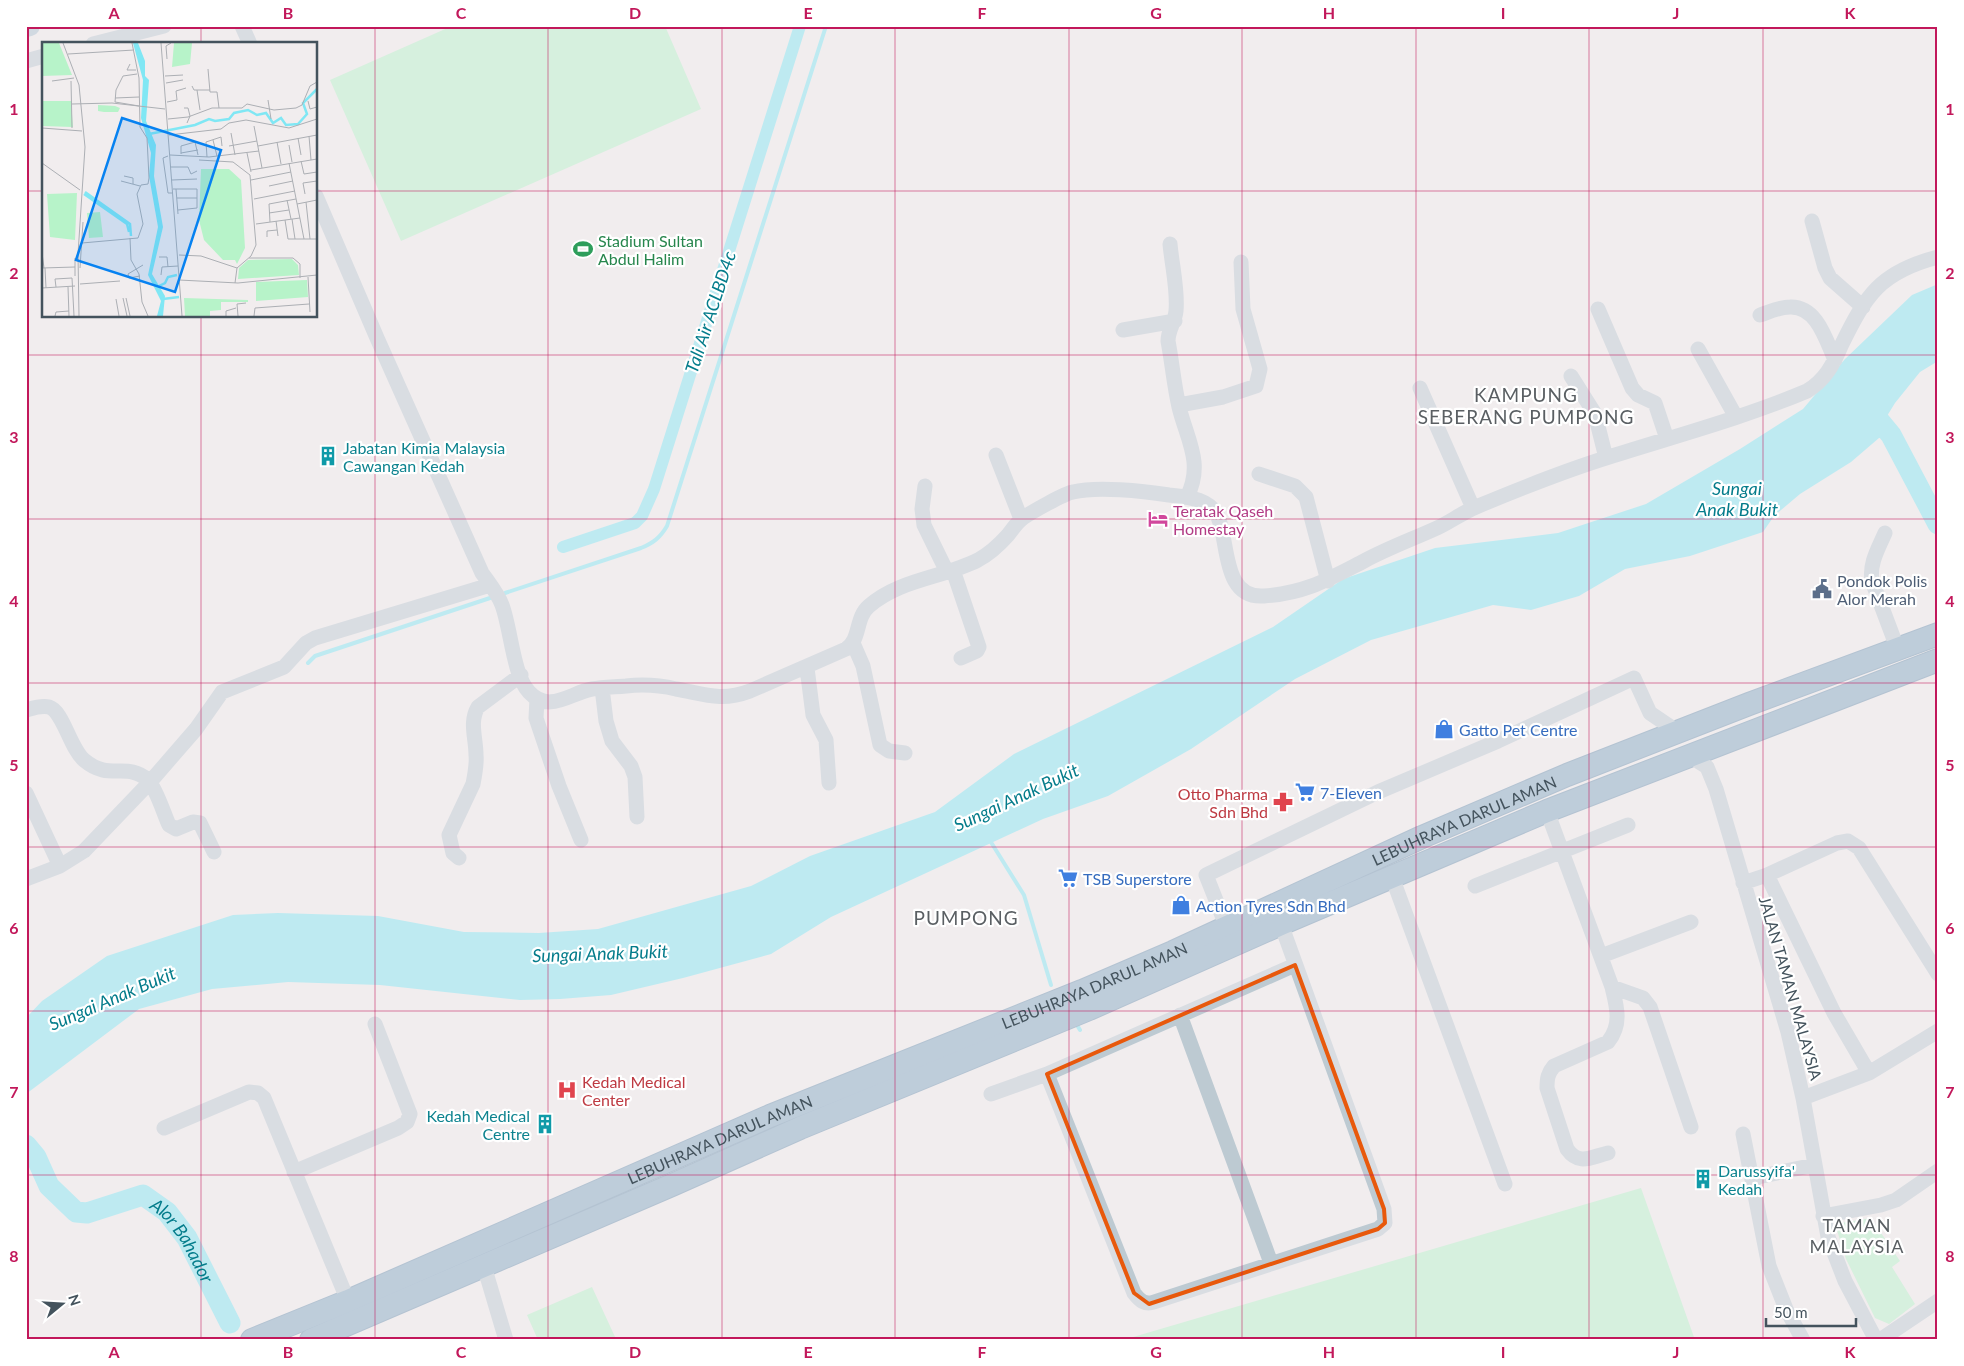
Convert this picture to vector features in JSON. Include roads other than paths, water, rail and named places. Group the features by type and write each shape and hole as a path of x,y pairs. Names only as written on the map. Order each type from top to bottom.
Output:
{"highway":[{"name":"LEBUHRAYA DARUL AMAN","path":"252,1340 348,1301 770,1116 1082,991 1227,928 1422,837 1568,775 1750,704 1938,634"},
{"name":"LEBUHRAYA DARUL AMAN","path":"310,1340 484,1266 809,1122 1089,1009 1281,924 1547,811 1937,661"},
{"path":"1618,756 1682,745 1697,754 1698,742 1703,737 1750,704"},
{"path":"770,1116 798,1114 809,1122 818,1105 835,1089"}],"street":[{"path":"101,42 164,26"},
{"path":"242,26 249,42"},
{"path":"26,61 42,57"},
{"path":"318,201 396,382 482,573 502,604 521,676 528,691 537,699 552,703 581,692 642,684 675,688 717,698 728,698 807,668 846,649 854,643"},
{"path":"1812,221 1823,263 1830,278 1863,307"},
{"path":"1170,244 1177,305 1175,321 1168,336 1178,405 1194,454 1194,479 1187,497"},
{"path":"905,753 888,751 880,745 865,674 854,643 860,617 868,607 916,581 950,571 979,559 998,546 1021,519 1072,492 1111,490 1187,497 1205,502 1218,518 1225,554 1233,576 1244,591 1256,596 1269,596 1307,588 1328,581 1363,561 1440,527 1473,508 1606,458 1736,417 1807,391 1817,385 1827,374 1863,307 1883,280 1916,262 1938,257"},
{"path":"1178,405 1236,393 1256,386 1260,369 1243,308 1241,262"},
{"path":"1760,315 1790,306 1808,312 1818,323 1835,360"},
{"path":"1598,310 1632,388 1638,395 1655,403 1667,439"},
{"path":"1123,330 1175,321"},
{"path":"1698,349 1736,417"},
{"path":"1570,376 1595,414 1606,458"},
{"path":"1420,388 1473,508"},
{"path":"996,455 1021,519"},
{"path":"1259,474 1295,486 1306,497 1328,581"},
{"path":"925,486 922,509 924,526 950,571 979,647 977,651 961,658"},
{"path":"1885,533 1870,573 1898,650"},
{"path":"26,879 60,866 84,851 150,782 196,729 222,692 284,667 306,643 490,584"},
{"path":"807,668 813,715 826,740 829,783"},
{"path":"459,858 453,853 449,835 473,784 475,775 474,714 478,707 521,676"},
{"path":"1227,928 1206,875 1378,792 1498,741 1634,678 1650,713 1678,732"},
{"path":"602,688 606,721 612,740 631,766 635,777 637,817"},
{"path":"537,699 536,718 538,728 581,840"},
{"path":"26,710 47,706 53,709 58,714 74,749 93,767 109,772 131,771 138,773 150,782 169,825 176,829 193,822 200,823 214,852"},
{"name":"JALAN TAMAN MALAYSIA","path":"1697,754 1706,767 1716,789 1722,815 1788,1032 1803,1098 1828,1237 1840,1268 1878,1340"},
{"path":"26,793 60,866"},
{"path":"1547,811 1612,987 1618,1016 1613,1035 1608,1042 1554,1066 1549,1071 1546,1079 1567,1150 1571,1155 1583,1160 1608,1153"},
{"path":"1475,886 1628,825"},
{"path":"1743,883 1767,875 1837,843 1848,841 1859,848 1938,974"},
{"path":"1767,875 1834,1013 1869,1073"},
{"path":"1392,877 1505,1184"},
{"path":"1601,956 1692,922"},
{"path":"1047,1074 1134,1293 1139,1300 1149,1304 1378,1229 1385,1223 1384,1209 1281,924"},
{"path":"991,1094 1047,1074 1296,965"},
{"path":"1612,987 1643,998 1650,1007 1691,1127"},
{"path":"1180,1015 1271,1263"},
{"path":"294,1172 398,1128 407,1122 410,1114 375,1024"},
{"path":"1803,1098 1869,1073 1938,1031"},
{"path":"164,1128 249,1092 258,1093 264,1098 348,1301"},
{"path":"1743,1134 1769,1266 1786,1309 1803,1340"},
{"path":"1753,1178 1814,1165"},
{"path":"1823,1216 1881,1206 1896,1200 1938,1171"},
{"path":"484,1266 506,1340"},
{"path":"1878,1340 1938,1301"}],"water":[{"name":"Sungai Anak Bukit","path":"1938,284 1938,361 1920,372 1895,403 1887,416 1891,435 1879,438 1851,462 1800,494 1774,516 1763,532 1690,556 1625,569 1579,596 1531,610 1493,605 1371,640 1295,679 1191,749 1108,796 1043,819 831,917 771,954 611,995 560,999 520,1000 380,985 288,982 212,989 139,1009 26,1094 26,1018 42,1001 107,956 233,915 278,913 378,916 464,932 539,933 598,929 751,886 810,856 935,812 1014,754 1273,627 1343,579 1435,548 1558,533 1646,504 1740,449 1803,409 1845,359 1912,295"}],"waterway":[{"name":"Tali Air ACLBD4c","path":"563,547 635,523 642,516 654,489 800,26"},
{"path":"505,593 641,548 656,540 667,526 826,26"},
{"path":"1872,412 1891,435 1938,524"},
{"path":"308,663 315,656 490,598"},
{"path":"989,839 1024,895 1051,985"},
{"path":"1077,1025 1080,1030"},
{"name":"Alor Bahador","path":"26,1145 36,1157 49,1186 76,1212 87,1213 143,1195 167,1212 187,1238 230,1323"}],"place":[{"name":"Stadium Sultan Abdul Halim","path":"583,249"},
{"name":"Jabatan Kimia Malaysia Cawangan Kedah","path":"328,456"},
{"name":"Teratak Qaseh Homestay","path":"1158,519"},
{"name":"Pondok Polis Alor Merah","path":"1822,589"},
{"name":"Gatto Pet Centre","path":"1444,729"},
{"name":"7-Eleven","path":"1305,792"},
{"name":"Otto Pharma Sdn Bhd","path":"1283,802"},
{"name":"TSB Superstore","path":"1068,878"},
{"name":"Action Tyres Sdn Bhd","path":"1181,905"},
{"name":"Kedah Medical Center","path":"567,1090"},
{"name":"Kedah Medical Centre","path":"545,1124"},
{"name":"Darussyifa' Kedah","path":"1703,1179"}],"district":[{"name":"KAMPUNG SEBERANG PUMPONG","path":"1526,405"},
{"name":"PUMPONG","path":"966,917"},
{"name":"TAMAN MALAYSIA","path":"1857,1235"}]}
